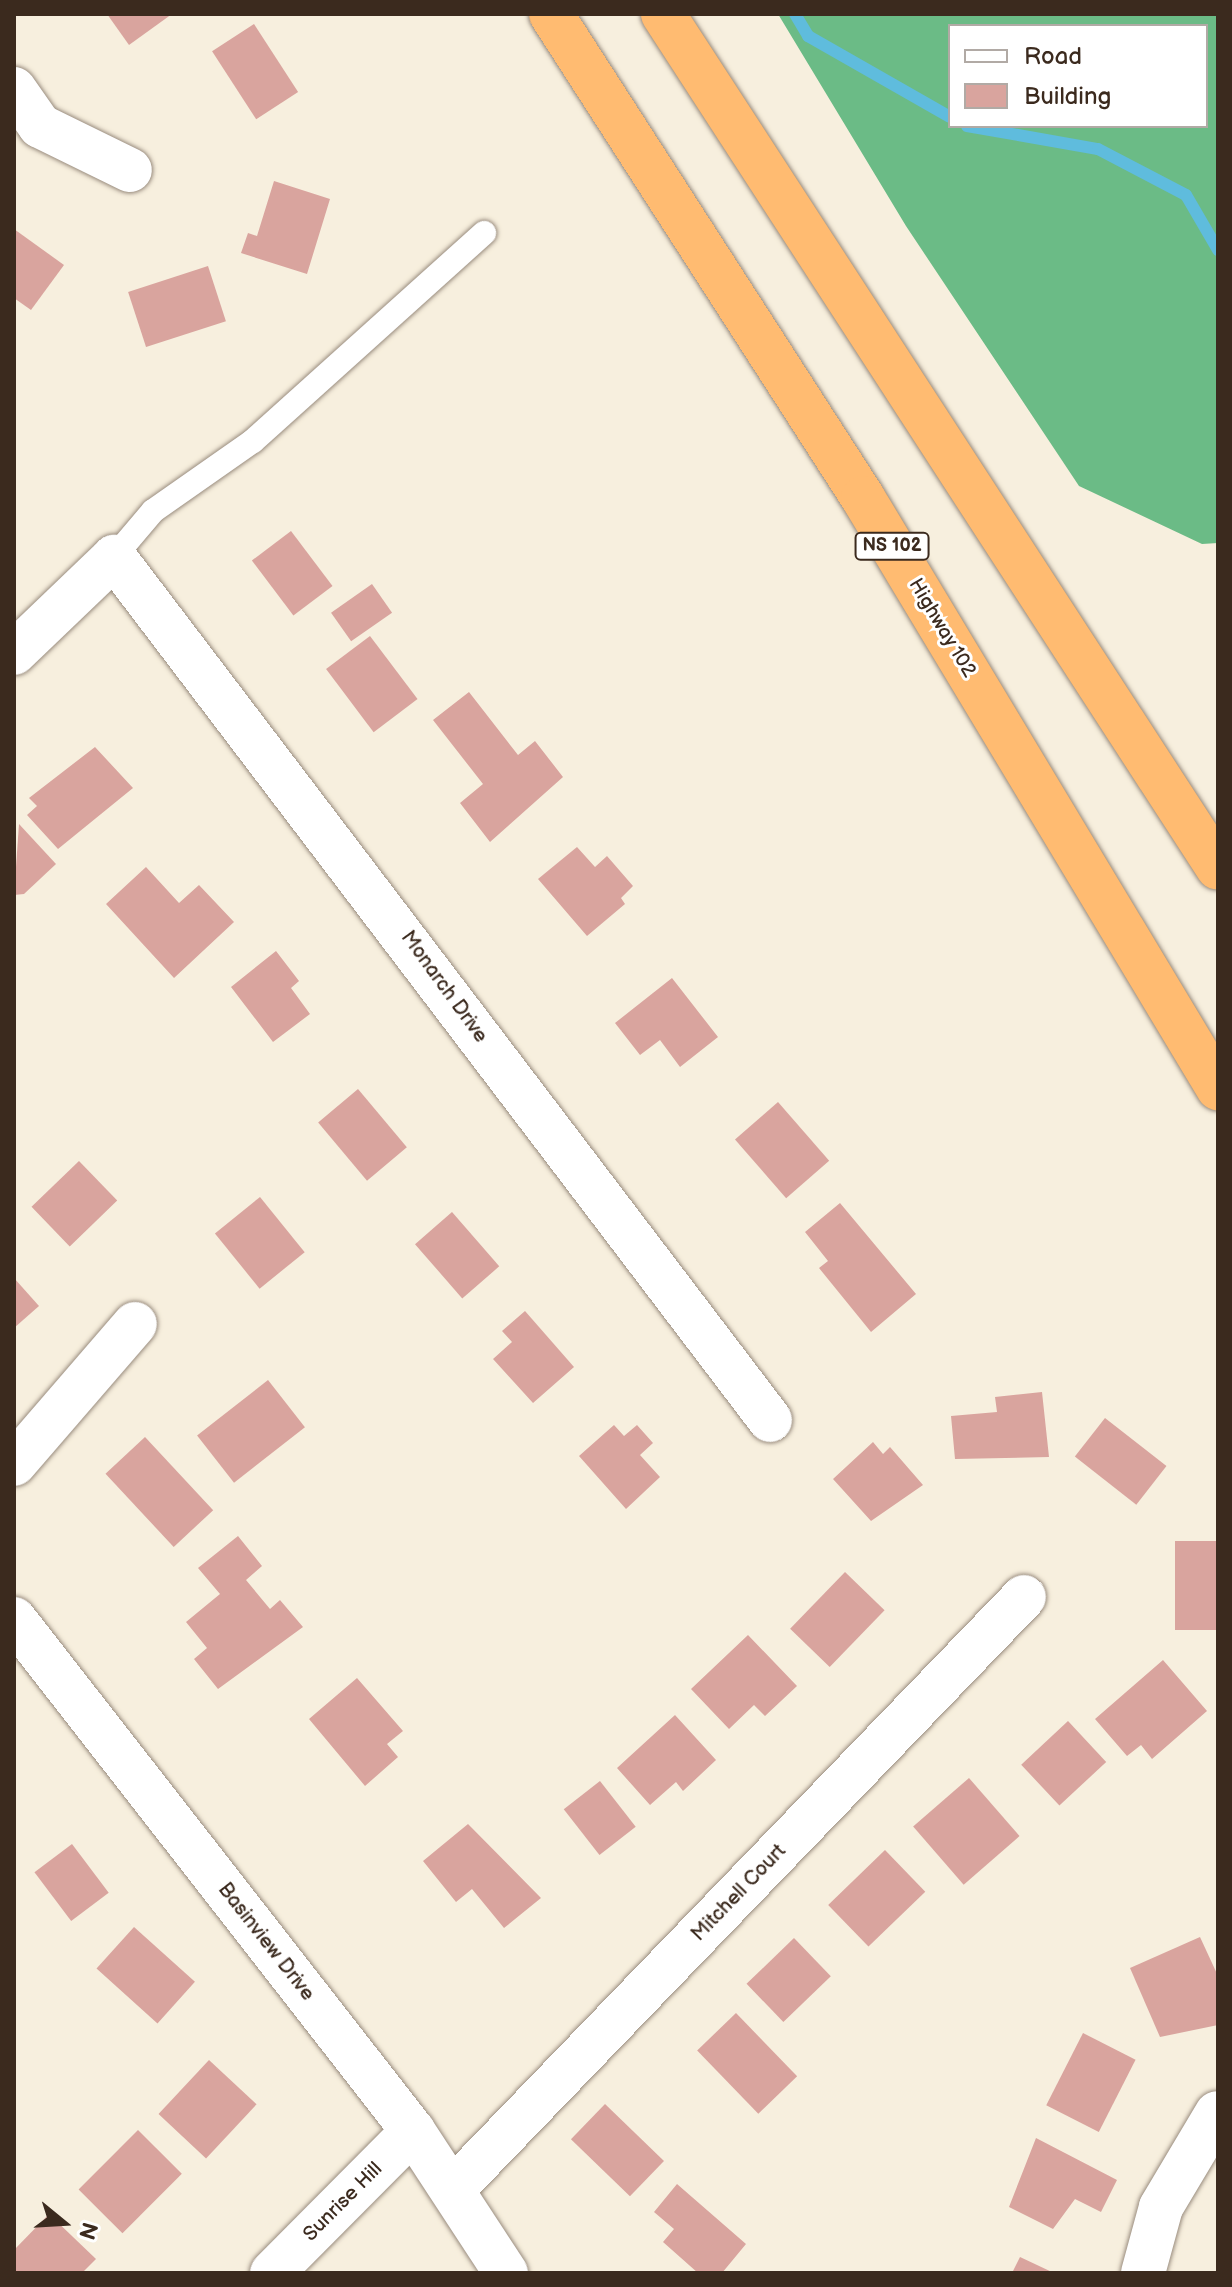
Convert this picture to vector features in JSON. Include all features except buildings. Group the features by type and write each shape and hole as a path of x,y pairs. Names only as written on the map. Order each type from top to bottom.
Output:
{"highway":[{"name":"Highway 102","path":"551,14 863,498 1218,1088"},
{"path":"663,14 1218,868"}],"street":[{"path":"14,89 40,126 130,170"},
{"path":"14,653 114,557"},
{"name":"Monarch Drive","path":"114,557 770,1420"},
{"path":"14,1464 135,1324"},
{"name":"Mitchell Court","path":"454,2188 1024,1597"},
{"name":"Basinview Drive","path":"14,1619 413,2131 454,2188 506,2273"},
{"path":"1143,2273 1161,2207 1217,2113"},
{"name":"Sunrise Hill","path":"272,2273 413,2131"}],"lane":[{"path":"114,557 153,511 253,441 484,233"}],"green space":[{"path":"778,14 1218,14 1218,543 1202,544 1079,486 906,226"}],"waterway":[{"path":"795,14 808,36 948,116"},
{"path":"978,128 1098,149 1186,195 1218,250"}]}
